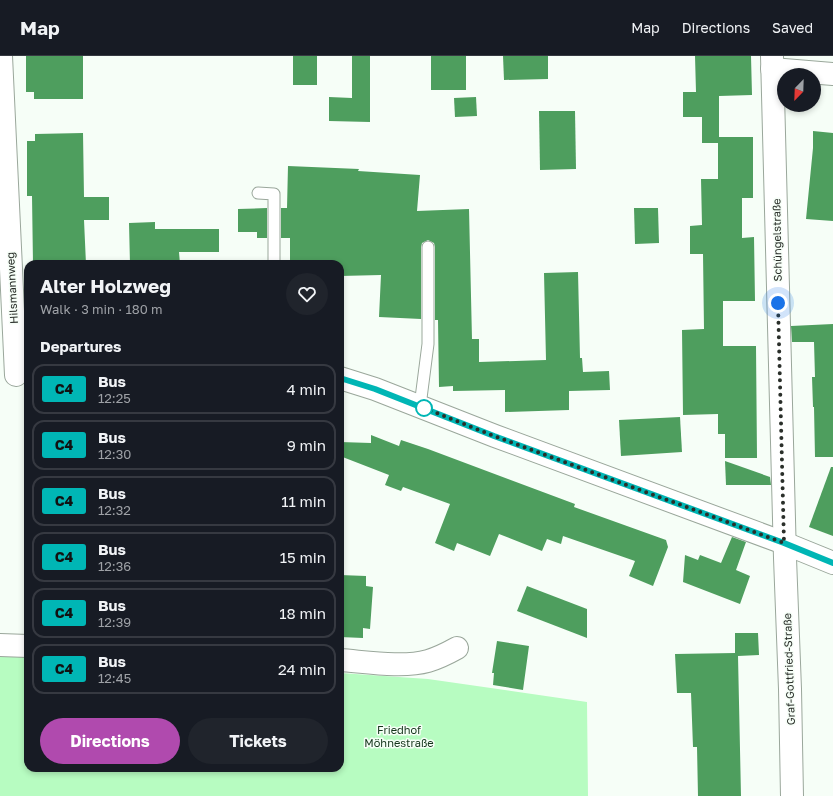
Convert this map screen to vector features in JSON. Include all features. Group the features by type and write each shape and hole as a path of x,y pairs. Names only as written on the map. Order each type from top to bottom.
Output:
{"street":[{"name":"Hilsmannweg","path":"1,56 4,188 15,375"},
{"path":"772,62 833,74"},
{"name":"Schüngelstraße","path":"772,62 784,543"},
{"path":"344,379 375,389 494,436 784,543 833,563"},
{"name":"Graf-Gottfried-Straße","path":"784,543 790,689 792,796"},
{"path":"0,645 24,646"},
{"path":"344,660 406,664 427,661 457,648"}],"lane":[{"path":"258,193 274,194 274,260"},
{"path":"420,406 428,344 428,247"}],"green space":[{"name":"Friedhof Möhnestraße","path":"0,651 24,652 24,772 344,772 344,673 428,679 587,702 588,796 0,796"}],"building":[{"path":"26,56 83,56 83,99 34,99 34,92 26,92"},
{"path":"293,56 317,56 317,85 293,85"},
{"path":"352,56 370,56 370,122 329,121 329,97 352,98"},
{"path":"431,56 466,56 466,90 431,90"},
{"path":"503,56 548,56 548,79 504,80"},
{"path":"695,56 751,56 752,95 719,96 719,137 753,137 753,198 742,198 742,238 754,237 755,301 723,301 723,346 756,346 757,458 725,458 725,434 718,434 718,414 683,415 682,330 704,329 703,254 690,254 690,226 702,225 701,179 718,179 718,143 702,143 702,117 683,117 683,92 696,92"},
{"path":"476,97 477,116 455,117 454,98"},
{"path":"539,111 575,111 576,169 540,170"},
{"path":"813,131 833,133 833,221 806,219 813,148"},
{"path":"83,133 84,197 109,197 109,220 84,220 86,260 33,260 32,196 27,196 27,141 35,141 35,134"},
{"path":"288,166 359,169 358,171 420,175 417,211 469,209 472,339 479,339 479,362 546,360 544,273 578,272 580,358 582,358 583,372 609,371 610,390 569,391 569,410 505,412 505,390 453,391 453,386 439,387 438,320 435,320 434,243 428,240 422,243 421,247 421,319 379,317 381,275 344,276 344,260 290,260 290,238 281,238 281,208 287,208"},
{"path":"267,208 267,238 257,238 257,232 238,232 238,209"},
{"path":"634,208 658,208 659,243 635,244"},
{"path":"155,222 155,229 219,229 219,252 179,252 180,260 130,260 129,223"},
{"path":"833,324 833,457 815,457 812,377 815,377 814,342 792,342 791,326"},
{"path":"680,417 682,452 621,456 619,420"},
{"path":"371,435 399,446 401,440 575,504 574,507 666,540 668,547 653,586 629,576 635,561 563,536 561,544 547,539 542,551 499,534 490,556 457,543 454,551 435,543 450,504 403,487 401,491 385,485 389,475 344,458 344,442 371,443"},
{"path":"725,461 770,477 771,485 726,485"},
{"path":"831,467 833,467 833,536 809,527"},
{"path":"732,537 746,542 736,570 750,576 740,604 683,582 685,555 698,560 700,555 721,563"},
{"path":"344,575 366,576 366,586 373,587 370,629 363,628 363,638 344,637"},
{"path":"527,586 587,609 587,638 517,611"},
{"path":"735,633 758,633 759,655 738,656 741,796 698,796 697,747 693,747 691,693 677,693 675,654 735,653"},
{"path":"497,641 529,646 523,690 493,685 494,673 492,673"}],"bus line":[{"name":"C4","path":"344,379 375,389 494,436 784,543 833,563"}],"route":[{"path":"424,408 494,436 784,543 778,303"}]}
